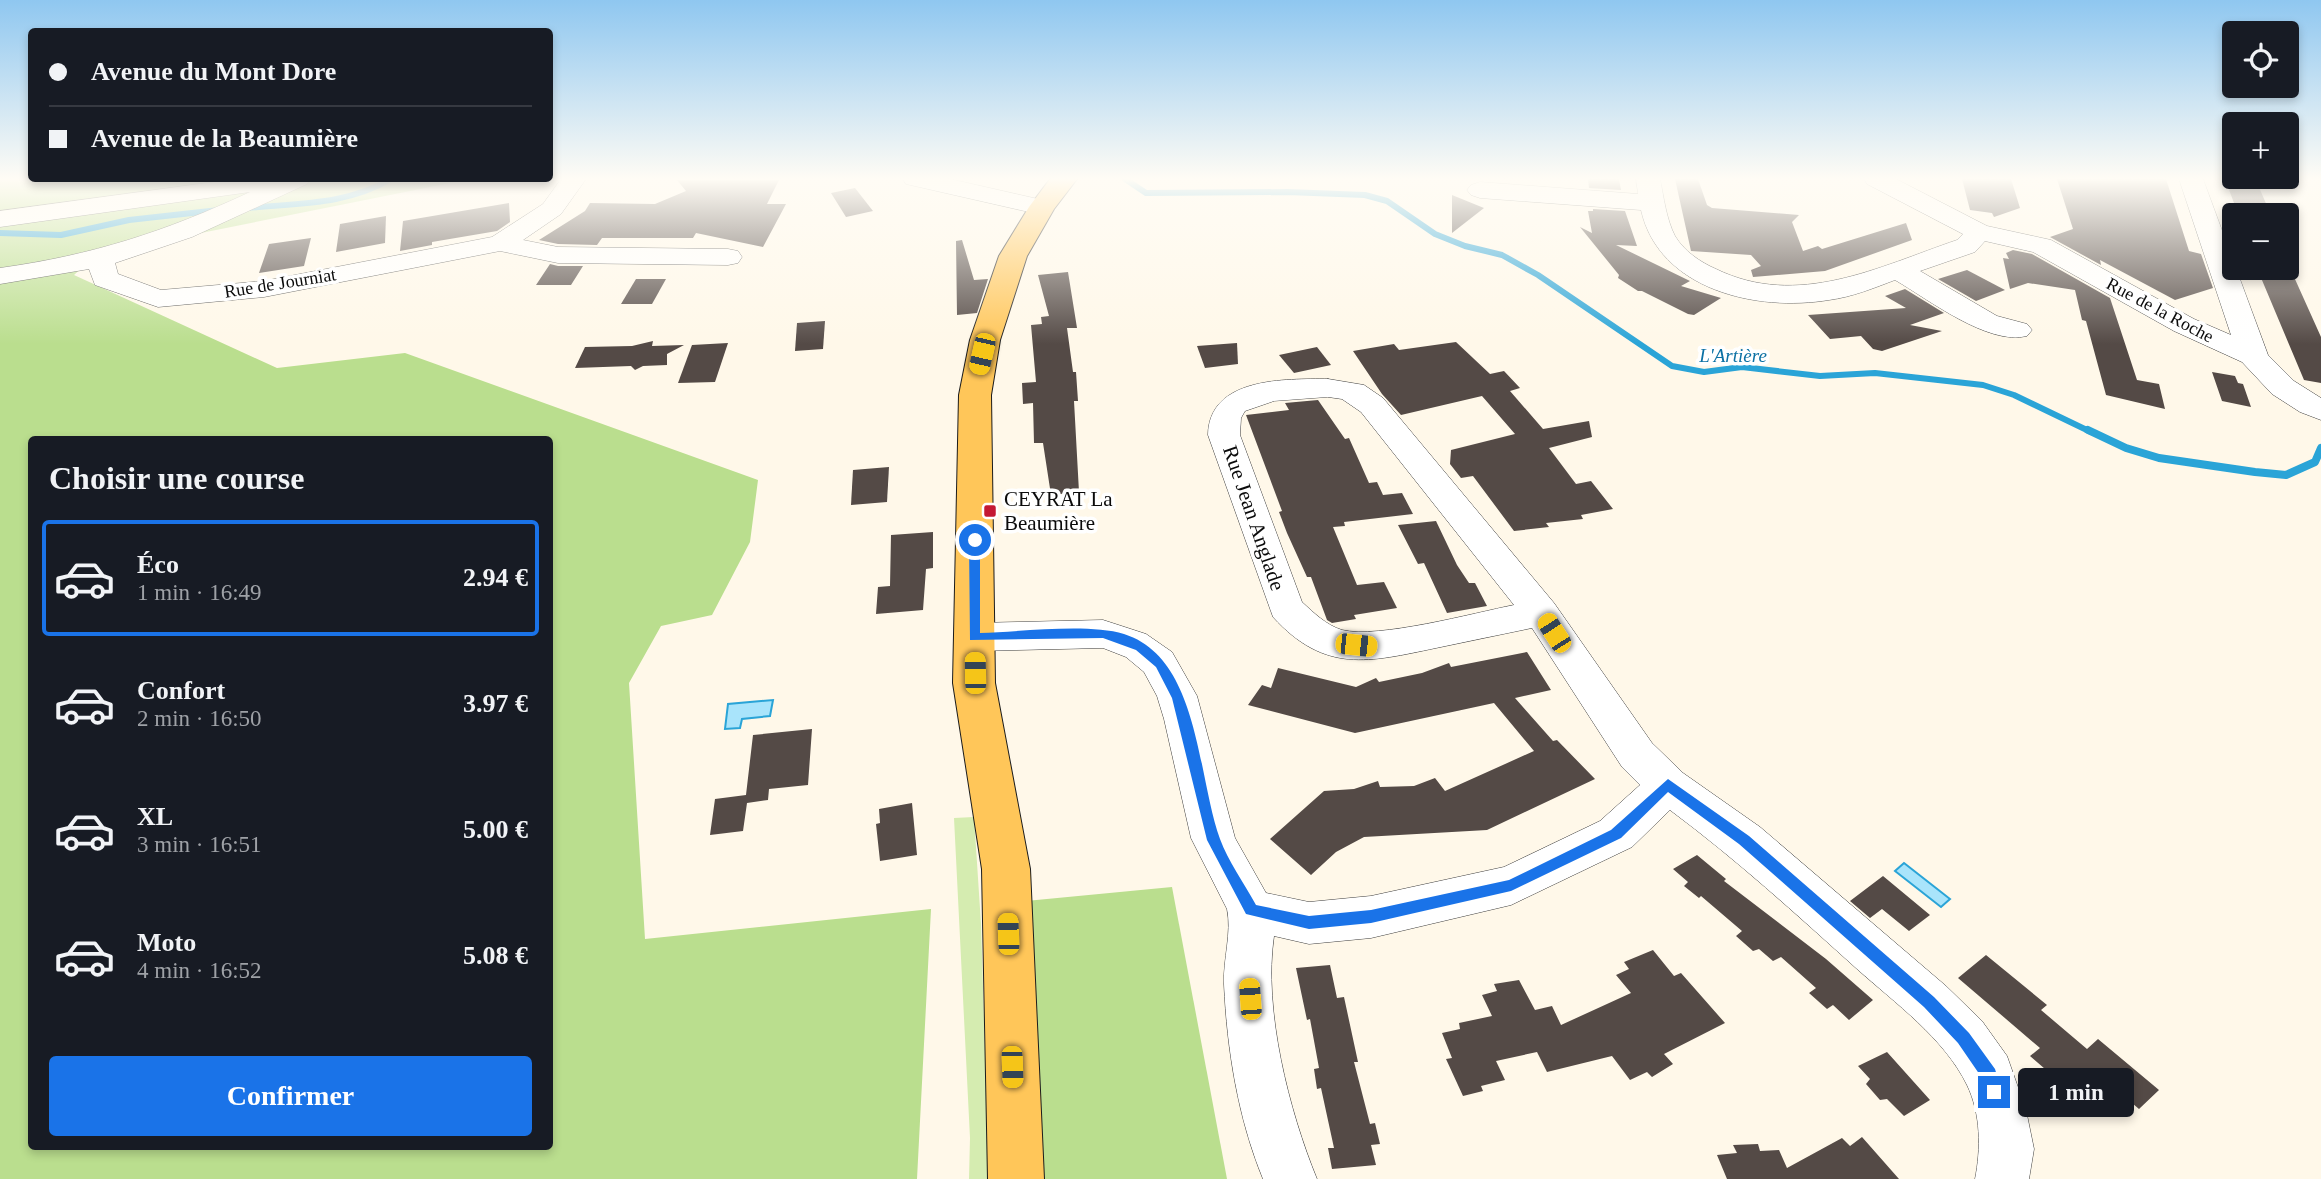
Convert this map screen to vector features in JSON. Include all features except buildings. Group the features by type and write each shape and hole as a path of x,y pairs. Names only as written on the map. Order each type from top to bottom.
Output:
{"main road":[{"path":"1016,1179 1006,869 974,683 975,395 978,368 993,313 1025,234"}],"street":[{"path":"0,276 43,271 101,258 175,234"},
{"path":"500,243 514,234"},
{"path":"1662,234 1673,253 1691,268 1729,284 1779,294 1807,296 1833,292 1966,247 1977,234"},
{"name":"Rue de la Roche","path":"1988,234 2042,246 2184,325 2253,356"},
{"path":"2211,234 2253,356 2264,372 2283,389 2321,410"},
{"name":"Rue de Journiat","path":"101,258 105,279 158,299 264,289 500,243 558,255 728,257"},
{"path":"1898,270 1987,322 2017,330"},
{"name":"Rue Jean Anglade","path":"1541,613 1371,647 1340,644 1322,638 1303,626 1286,608 1224,435 1224,419 1233,405 1248,396 1269,391 1321,388 1352,391 1371,405 1541,613 1637,755 1668,785 1744,840 1929,1002 1964,1038 1989,1074 2000,1110 2007,1149 2002,1179"},
{"path":"975,637 1103,634 1123,638 1141,647 1161,664 1178,698 1213,840 1251,910 1247,961 1251,1018 1268,1111 1290,1179"},
{"path":"1251,910 1309,923 1371,917 1511,885 1616,834 1668,785"}],"green space":[{"path":"0,234 196,234 96,254 74,275 277,368 405,353 758,480 750,542 712,615 661,626 629,683 645,939 931,909 917,1179 0,1179"},
{"path":"974,817 981,924 989,1179 969,1179 970,1138 954,818"},
{"path":"1172,887 1227,1179 1035,1179 1026,901"}],"water":[{"path":"773,700 770,716 742,719 740,728 725,729 728,704"},
{"path":"1904,863 1950,899 1941,907 1895,871"}],"waterway":[{"name":"L'Artière","path":"31,234 65,234"},
{"name":"L'Artière","path":"1435,234 1465,246 1502,255 1538,275 1672,366 1704,372 1742,367 1820,376 1875,373 1983,385 2014,395 2091,432"},
{"name":"L'Artière","path":"2088,430 2126,448 2159,458 2286,475 2315,462 2321,448"}],"place":[{"name":"CEYRAT La Beaumière","path":"990,511"}],"route":[{"path":"975,540 975,637 1103,634 1123,638 1141,647 1161,664 1178,698 1213,840 1251,910 1309,923 1330,921 1371,917 1511,885 1616,834 1668,785 1744,840 1929,1002 1964,1038 1989,1074 1994,1092"}]}
